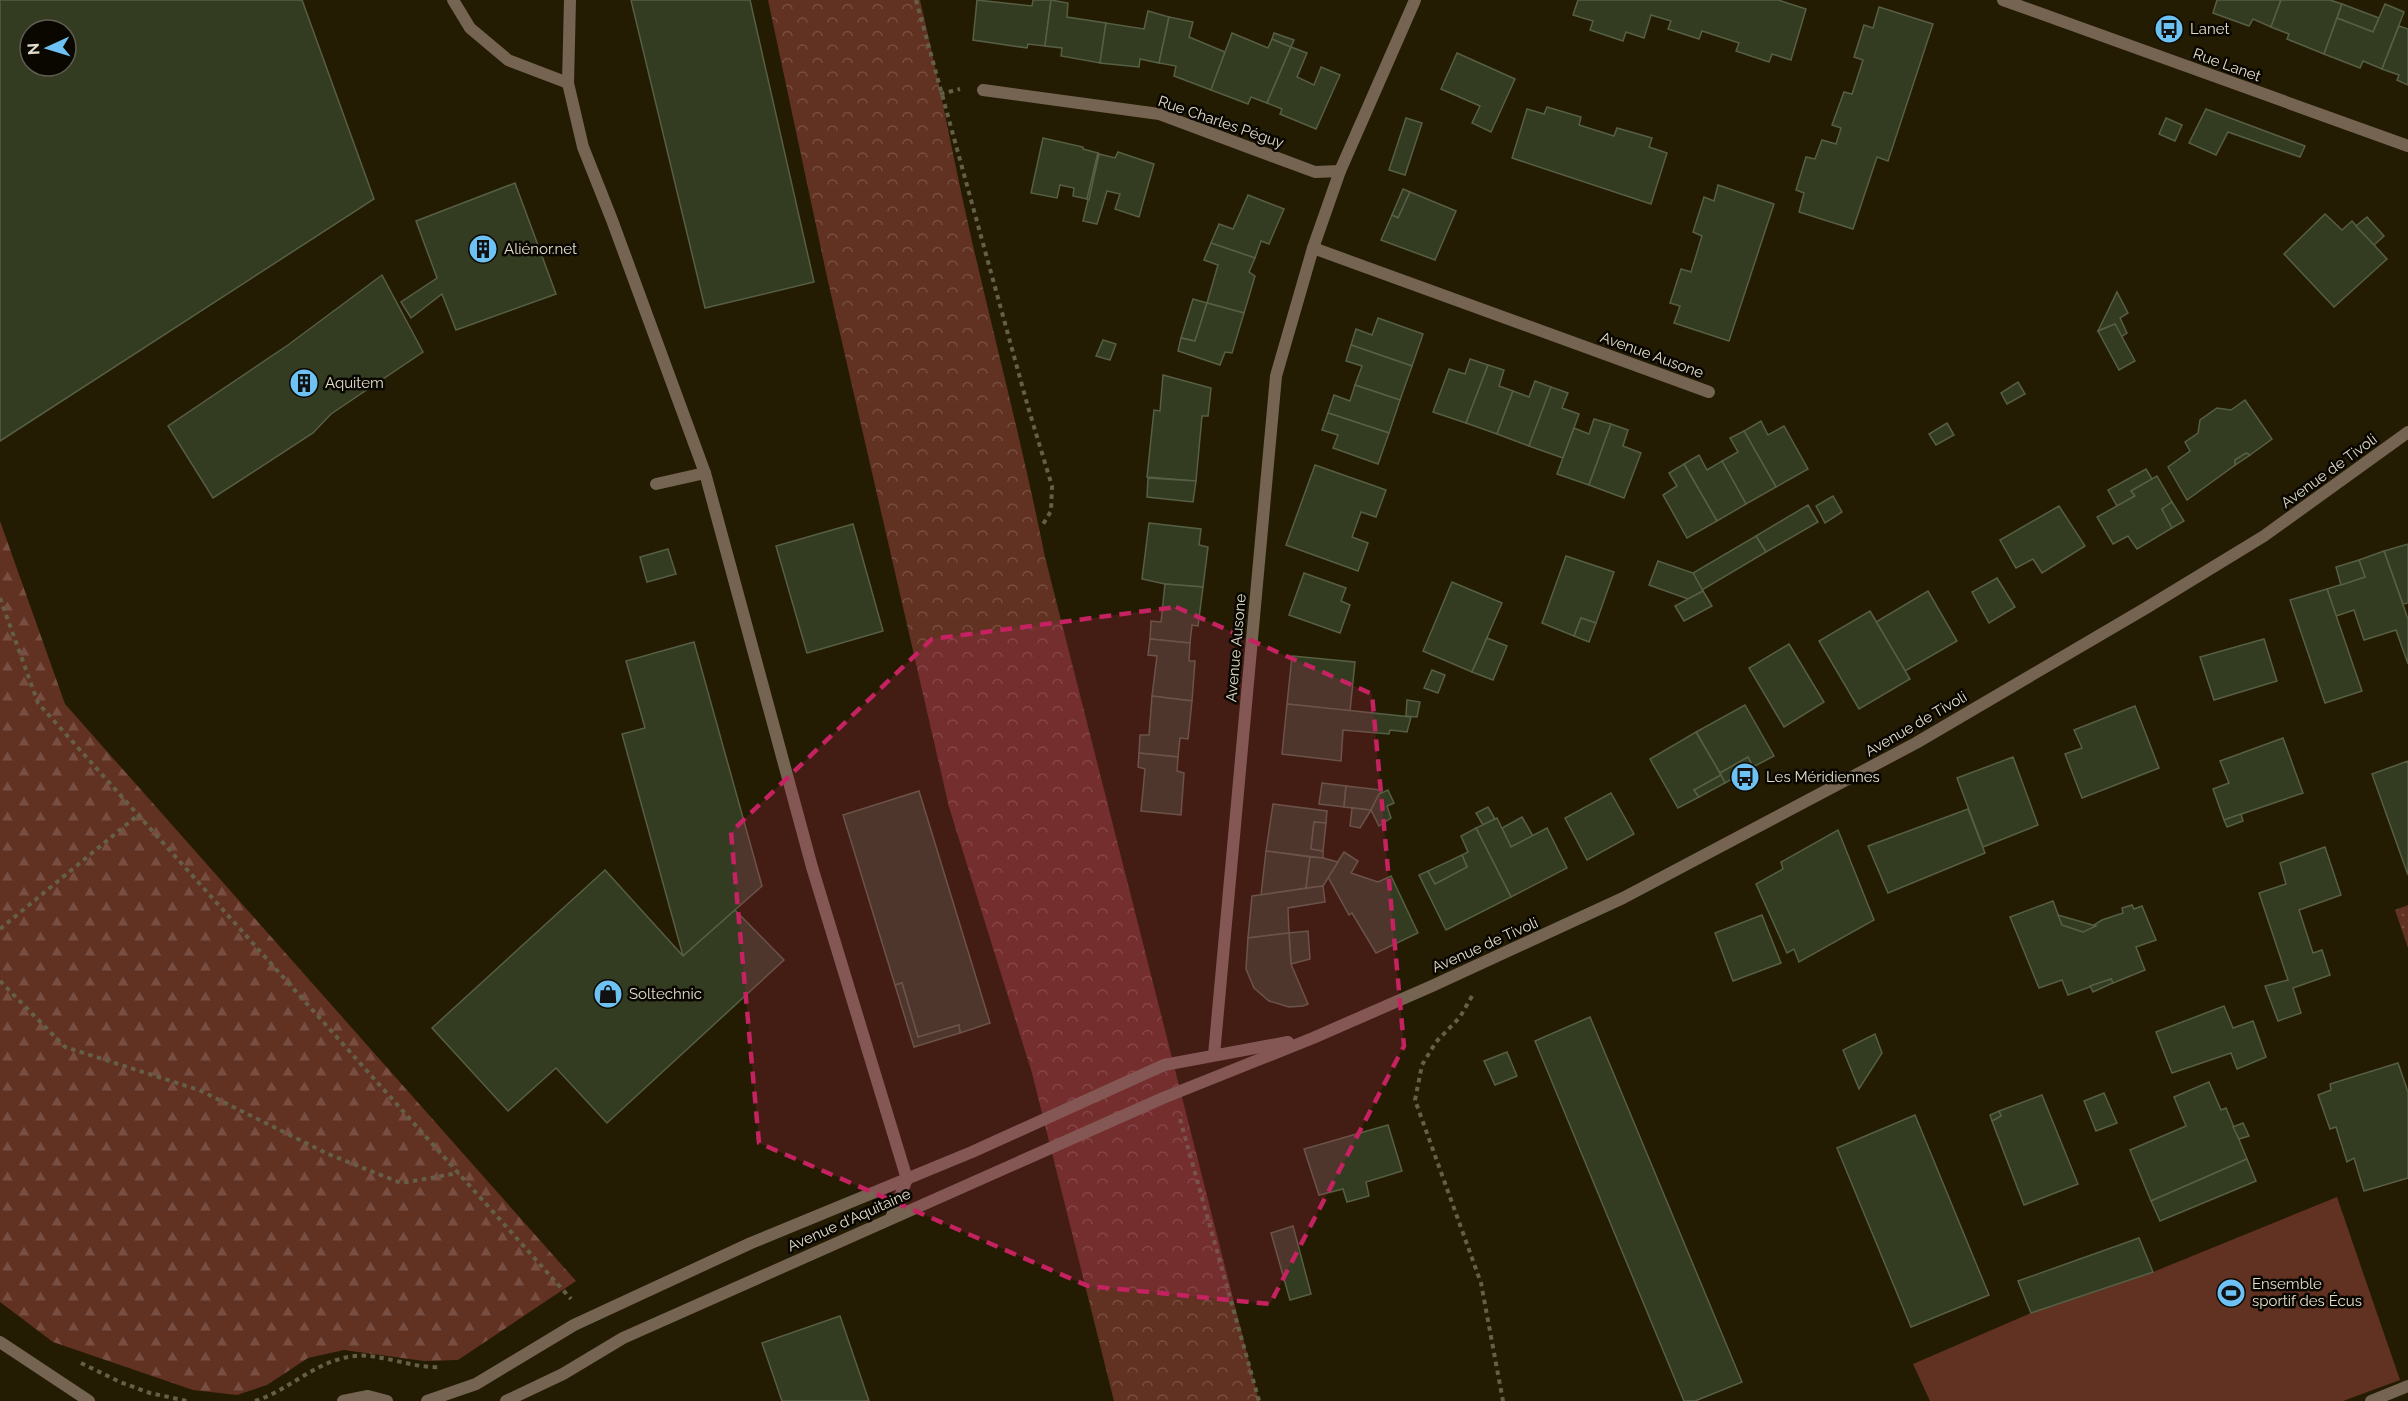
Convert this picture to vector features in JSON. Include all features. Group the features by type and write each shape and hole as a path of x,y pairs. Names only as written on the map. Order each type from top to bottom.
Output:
{"street":[{"path":"453,0 470,28 508,60 568,83"},
{"path":"570,0 568,83 583,147 705,473 812,867 907,1179 891,1218"},
{"name":"Avenue Ausone","path":"1210,1078 1214,1055 1276,376 1313,248 1340,171 1415,0"},
{"name":"Rue Lanet","path":"2003,0 2408,146"},
{"name":"Rue Charles Péguy","path":"983,90 1159,114 1315,172 1340,171"},
{"name":"Avenue Ausone","path":"1313,248 1709,392"},
{"name":"Avenue de Tivoli","path":"1210,1078 1313,1038 1623,898 1916,743 2264,536 2408,432"},
{"path":"656,484 705,473"},
{"name":"Avenue de Tivoli","path":"1048,1118 1164,1065 1313,1038"},
{"name":"Avenue d'Aquitaine","path":"506,1401 563,1374 623,1338 1210,1078"},
{"name":"Avenue d'Aquitaine","path":"428,1401 476,1384 586,1319 751,1244 1048,1118"},
{"path":"0,1342 89,1401"},
{"path":"2371,1401 2408,1386"},
{"path":"343,1401 368,1396 387,1401"}],"path":[{"path":"916,0 1024,396 1052,486 1051,511 1042,526"},
{"path":"0,598 38,703 564,1289 586,1319"},
{"path":"0,929 138,815"},
{"path":"1492,958 1460,1017 1436,1042 1422,1065 1415,1100 1481,1282 1503,1401"},
{"path":"0,981 65,1047 200,1090 328,1154 401,1183 460,1173"},
{"path":"1178,1113 1259,1401"},
{"path":"78,1361 120,1382 150,1393 187,1401"}],"highlighted area":[{"path":"1176,607 1372,694 1404,1046 1270,1304 1088,1286 759,1143 731,832 932,639"}],"green space":[{"path":"768,0 920,0 969,228 1045,557 1259,1401 1114,1401 1032,1073 949,807 827,277"},
{"path":"0,521 65,704 576,1281 458,1360 424,1361 344,1350 308,1358 267,1385 237,1395 193,1390 53,1342 0,1302"},
{"path":"2408,905 2408,948 2395,910"},
{"name":"Ensemble sportif des Écus","path":"2337,1197 2400,1380 2343,1401 1930,1401 1913,1364 2031,1313 2153,1272"}],"building":[{"path":"0,0 302,0 374,199 0,441"},
{"path":"631,0 750,0 814,282 705,308"},
{"path":"977,0 1032,6 1033,0 1051,0 1045,46 1028,44 1027,48 973,40"},
{"path":"1051,0 1068,3 1067,17 1106,23 1100,63 1061,56 1062,48 1045,46"},
{"path":"1578,0 1778,0 1806,9 1791,60 1772,54 1769,62 1736,51 1739,43 1702,31 1699,39 1668,29 1671,21 1651,15 1644,38 1626,32 1623,41 1590,30 1593,21 1573,15"},
{"path":"2217,0 2281,0 2271,27 2253,19 2249,26 2213,13"},
{"path":"2281,0 2330,0 2342,4 2324,54 2287,39 2289,34 2271,27"},
{"path":"2342,4 2379,18 2373,32 2337,18"},
{"path":"2385,4 2404,12 2382,69 2363,61 2360,68 2324,54 2337,18 2373,32"},
{"path":"1879,7 1933,24 1888,161 1877,157 1853,229 1799,212 1804,193 1796,190 1806,157 1815,159 1822,140 1836,144 1841,128 1832,125 1844,92 1852,94 1863,60 1854,57 1864,25 1873,28"},
{"path":"1148,11 1169,17 1159,63 1140,59 1139,67 1100,63 1106,23 1144,29"},
{"path":"1169,17 1193,22 1189,37 1225,52 1211,90 1174,76 1176,66 1159,63"},
{"path":"2399,26 2408,29 2408,85 2397,80 2399,75 2382,69"},
{"path":"1232,33 1268,48 1272,39 1291,47 1267,103 1251,97 1248,104 1211,90"},
{"path":"1274,33 1294,40 1291,47 1272,39"},
{"path":"1291,47 1307,53 1297,77 1314,85 1321,67 1340,75 1316,129 1280,114 1282,109 1267,103"},
{"path":"1457,53 1515,79 1491,132 1472,123 1480,106 1441,89"},
{"path":"1547,107 1581,117 1579,125 1614,136 1617,128 1652,138 1649,147 1667,153 1651,204 1512,158 1527,109 1544,114"},
{"path":"2206,109 2305,146 2300,157 2228,132 2216,155 2189,143"},
{"path":"1406,118 1422,123 1405,175 1389,170"},
{"path":"2166,118 2182,125 2175,141 2159,134"},
{"path":"1043,138 1083,147 1083,149 1098,153 1087,199 1073,196 1074,188 1060,185 1057,198 1031,193"},
{"path":"1118,152 1154,164 1139,217 1115,209 1120,194 1107,191 1097,224 1083,221 1099,154 1115,158"},
{"path":"1099,154 1089,200 1087,199"},
{"name":"Aliénor.net","path":"515,183 556,294 456,330 442,294 411,318 401,302 437,278 416,221"},
{"path":"1718,185 1774,204 1729,341 1674,323 1680,306 1670,303 1681,269 1691,272 1702,236 1693,232 1704,197 1714,201"},
{"path":"1403,189 1410,192 1398,218 1392,215"},
{"path":"1410,192 1456,211 1435,260 1381,240 1392,215 1398,218"},
{"path":"1248,195 1284,209 1269,244 1261,241 1255,258 1211,243 1219,224 1233,229"},
{"path":"2325,214 2342,230 2352,221 2387,259 2334,307 2284,254"},
{"path":"2367,217 2384,236 2374,245 2356,226"},
{"path":"1211,243 1255,258 1249,272 1255,276 1244,313 1207,303 1218,265 1204,260"},
{"name":"Aquitem","path":"382,275 423,352 331,414 313,433 213,498 168,426 288,345"},
{"path":"2117,292 2128,313 2120,318 2127,333 2121,337 2115,324 2098,331"},
{"path":"1193,299 1207,303 1195,341 1181,338"},
{"path":"1207,303 1244,313 1232,353 1225,352 1220,365 1178,351 1181,338 1195,341"},
{"path":"1378,318 1423,334 1412,366 1351,345 1356,329 1372,335"},
{"path":"2115,324 2135,361 2119,370 2098,331"},
{"path":"1103,340 1116,344 1110,360 1096,356"},
{"path":"1351,345 1412,366 1400,400 1355,385 1362,366 1346,361"},
{"path":"1470,359 1488,365 1466,423 1433,412 1449,369 1465,374"},
{"path":"1488,365 1504,370 1499,386 1513,391 1497,434 1466,423"},
{"path":"1163,375 1211,388 1208,416 1202,416 1196,481 1147,477 1154,410 1160,411"},
{"path":"1535,381 1551,387 1529,446 1497,434 1513,391 1529,397"},
{"path":"2018,382 2025,394 2007,404 2001,393"},
{"path":"1355,385 1400,400 1389,433 1328,413 1334,395 1350,401"},
{"path":"1551,387 1568,393 1562,408 1579,414 1563,458 1529,446"},
{"path":"2245,400 2272,439 2250,455 2246,453 2235,460 2235,465 2187,500 2168,467 2190,451 2185,442 2198,433 2200,420 2217,408 2231,410"},
{"path":"1328,413 1389,433 1378,464 1333,448 1338,435 1322,430"},
{"path":"1594,419 1611,424 1589,485 1557,474 1574,428 1589,434"},
{"path":"1761,421 1768,435 1784,426 1808,469 1776,487 1744,431"},
{"path":"1947,423 1954,435 1936,445 1929,434"},
{"path":"1611,424 1628,430 1623,446 1641,453 1624,498 1589,485"},
{"path":"1744,431 1776,487 1746,504 1722,461 1738,452 1730,438"},
{"path":"2246,453 2250,455 2235,465 2235,460"},
{"path":"1699,455 1707,470 1722,461 1746,504 1717,521 1684,464"},
{"path":"1684,464 1717,521 1687,538 1663,495 1677,486 1669,473"},
{"path":"1315,465 1386,490 1376,517 1361,512 1352,537 1368,543 1358,571 1286,545"},
{"path":"2146,469 2152,479 2131,491 2135,496 2117,506 2108,490"},
{"path":"2157,476 2172,502 2162,509 2172,528 2137,549 2128,536 2113,544 2097,517 2135,496 2131,491"},
{"path":"1148,478 1196,481 1193,502 1147,497"},
{"path":"1833,496 1842,512 1825,523 1816,506"},
{"path":"2172,502 2184,521 2172,528 2162,509"},
{"path":"1808,505 1818,522 1766,552 1756,536"},
{"path":"2059,506 2085,546 2042,573 2033,559 2016,568 2000,540"},
{"path":"1149,523 1201,529 1199,545 1208,547 1203,587 1165,584 1142,579"},
{"path":"853,524 883,631 807,653 776,546"},
{"path":"1756,536 1766,552 1702,590 1693,573"},
{"path":"2408,544 2408,603 2403,604 2384,551"},
{"path":"668,549 676,574 647,582 640,557"},
{"path":"2384,551 2408,619 2408,664 2396,630 2364,640 2354,610 2336,616 2327,589 2365,577 2359,560"},
{"path":"1566,556 1614,572 1596,623 1581,618 1574,636 1542,623"},
{"path":"2359,560 2365,577 2341,585 2336,567"},
{"path":"1658,561 1693,573 1703,591 1688,599 1649,585"},
{"path":"1304,573 1346,588 1341,601 1350,605 1340,633 1289,615"},
{"path":"1997,578 2015,607 1989,623 1972,592"},
{"path":"1452,582 1502,603 1472,672 1423,651"},
{"path":"1165,584 1203,587 1198,626 1192,625 1190,643 1150,639 1151,621 1161,622"},
{"path":"2327,589 2362,691 2325,703 2290,600"},
{"path":"1703,591 1712,606 1684,621 1675,606"},
{"path":"1928,591 1957,641 1905,671 1876,622"},
{"path":"1870,611 1910,679 1859,709 1819,641"},
{"path":"1581,618 1596,623 1589,642 1574,636"},
{"path":"1487,638 1507,646 1493,680 1472,672"},
{"path":"1150,639 1190,643 1189,661 1195,661 1192,701 1152,696 1157,656 1148,655"},
{"path":"2264,639 2277,681 2214,700 2200,657"},
{"path":"694,642 762,886 683,956 622,734 645,728 626,661"},
{"path":"1789,644 1824,702 1784,727 1749,668"},
{"path":"1292,656 1355,662 1350,711 1287,704"},
{"path":"1432,670 1445,675 1438,693 1424,688"},
{"path":"1152,696 1192,701 1188,739 1180,738 1178,757 1139,753 1140,735 1149,735"},
{"path":"1407,700 1420,702 1417,717 1406,716"},
{"path":"1287,704 1411,717 1407,732 1390,730 1389,734 1343,730 1341,761 1282,754"},
{"path":"1745,705 1774,756 1753,767 1748,757 1720,773 1696,732"},
{"path":"2135,706 2159,768 2082,798 2065,754 2082,748 2074,730"},
{"path":"1696,732 1721,775 1694,790 1699,797 1678,808 1650,759"},
{"path":"2283,738 2303,793 2224,820 2213,789 2229,783 2220,761"},
{"path":"1139,753 1178,757 1177,771 1184,773 1181,815 1141,811 1145,769 1138,767"},
{"path":"1748,757 1753,767 1725,783 1720,773"},
{"path":"2013,757 2038,825 1983,847 1957,778"},
{"path":"2408,761 2408,875 2372,774"},
{"path":"1721,775 1725,783 1699,797 1694,790"},
{"path":"1322,783 1346,786 1344,807 1319,804"},
{"path":"1346,786 1382,790 1371,810 1344,807"},
{"path":"1388,790 1394,803 1387,806 1391,818 1379,826 1371,810 1379,794"},
{"path":"919,791 990,1023 960,1033 959,1025 918,1037 902,983 895,985 843,815"},
{"path":"1611,793 1634,834 1587,860 1565,818"},
{"path":"1273,804 1327,811 1326,823 1314,822 1311,849 1323,851 1323,858 1266,851"},
{"path":"1488,807 1495,819 1483,825 1476,813"},
{"path":"1352,808 1371,810 1360,828 1350,826"},
{"path":"1968,809 1985,853 1888,893 1868,846"},
{"path":"2241,814 2243,821 2227,827 2224,820"},
{"path":"1522,817 1533,836 1511,847 1502,828"},
{"path":"1497,818 1511,847 1547,828 1567,868 1511,897 1476,828"},
{"path":"1314,822 1326,823 1323,851 1311,849"},
{"path":"1476,828 1511,897 1446,930 1419,875 1428,871 1435,884 1467,867 1462,855 1468,852 1461,836"},
{"path":"1838,830 1874,920 1799,962 1794,949 1787,953 1756,884 1783,869 1781,862"},
{"path":"2325,847 2341,895 2299,910 2313,953 2322,950 2330,975 2293,988 2301,1013 2278,1021 2265,986 2288,980 2259,893 2286,884 2280,863"},
{"path":"1266,851 1310,857 1306,888 1261,895"},
{"path":"1344,852 1358,861 1351,873 1378,882 1391,876 1418,933 1376,953 1352,913 1349,915 1328,877"},
{"path":"1462,855 1467,867 1435,884 1428,871"},
{"path":"1310,857 1338,862 1323,886 1306,888"},
{"name":"Soltechnic","path":"605,870 683,956 735,910 784,960 607,1123 556,1068 508,1111 432,1028"},
{"path":"1323,886 1325,902 1288,908 1289,933 1248,938 1252,896"},
{"path":"2053,901 2062,925 2083,932 2102,920 2123,913 2122,908 2132,905 2134,909 2142,906 2156,940 2136,947 2145,970 2113,983 2111,979 2068,995 2062,980 2039,988 2010,917"},
{"path":"1762,915 1781,963 1733,981 1715,933"},
{"path":"2058,915 2096,926 2083,932 2062,925"},
{"path":"1308,931 1310,959 1291,964 1289,933"},
{"path":"1289,933 1291,964 1308,1004 1303,1006 1289,1007 1269,1001 1254,988 1246,969 1248,938"},
{"path":"2111,979 2113,983 2093,992 2090,986"},
{"path":"902,983 918,1037 959,1025 960,1033 914,1047 895,985"},
{"path":"2224,1006 2233,1028 2253,1021 2266,1057 2237,1069 2231,1053 2172,1073 2156,1032"},
{"path":"1590,1017 1742,1382 1695,1401 1684,1401 1535,1041"},
{"path":"1875,1034 1882,1053 1859,1089 1843,1050"},
{"path":"1507,1052 1517,1076 1495,1085 1484,1061"},
{"path":"2398,1063 2408,1092 2408,1178 2364,1191 2354,1158 2347,1162 2336,1127 2330,1129 2318,1095 2331,1090 2330,1084"},
{"path":"2209,1082 2221,1110 2226,1108 2247,1159 2151,1201 2130,1150 2186,1126 2174,1097"},
{"path":"2104,1093 2117,1123 2096,1131 2084,1101"},
{"path":"2042,1095 2078,1184 2024,1205 1992,1121 2001,1116 1999,1111"},
{"path":"1999,1111 2001,1116 1992,1121 1990,1115"},
{"path":"1915,1115 1989,1295 1911,1327 1837,1148"},
{"path":"2243,1123 2249,1136 2239,1139 2233,1127"},
{"path":"1388,1125 1402,1171 1366,1182 1369,1196 1347,1202 1343,1189 1319,1195 1304,1149"},
{"path":"2247,1159 2256,1181 2160,1221 2151,1201"},
{"path":"1293,1226 1311,1294 1290,1300 1271,1233"},
{"path":"2139,1238 2153,1272 2031,1313 2018,1281"},
{"path":"840,1316 869,1401 782,1401 762,1343"}],"place":[{"name":"Lanet","path":"2169,29"},
{"name":"Aliénor.net","path":"483,249"},
{"name":"Aquitem","path":"304,383"},
{"name":"Les Méridiennes","path":"1745,777"},
{"name":"Soltechnic","path":"608,994"},
{"name":"Ensemble sportif des Écus","path":"2231,1293"}]}
